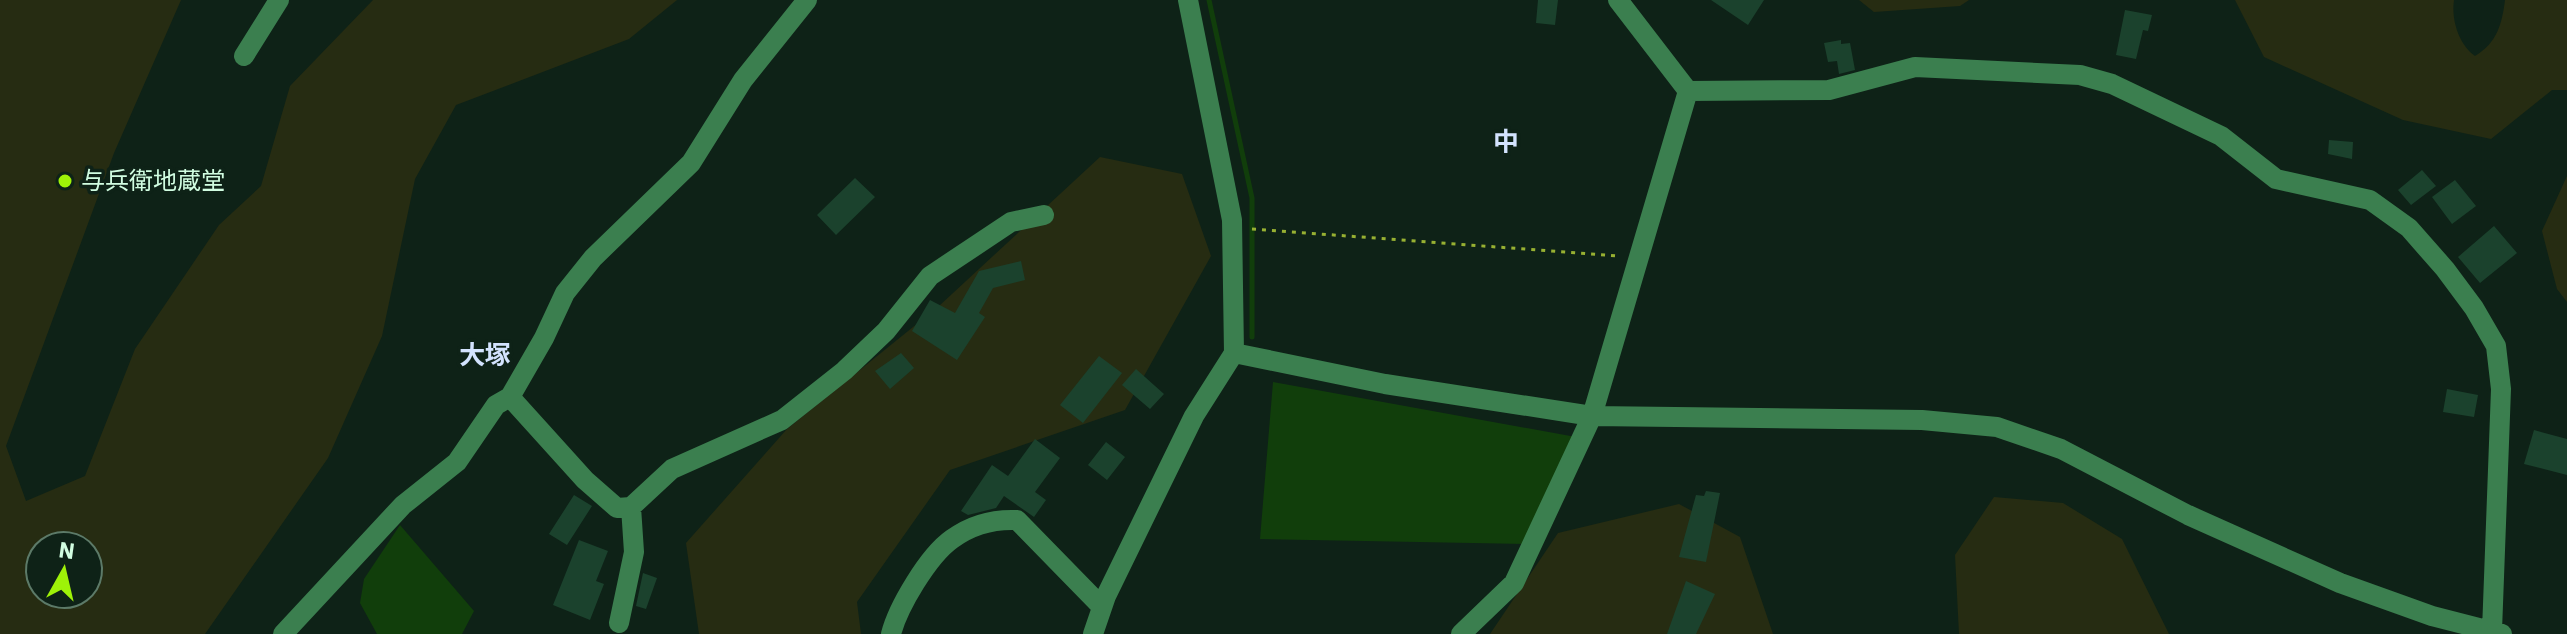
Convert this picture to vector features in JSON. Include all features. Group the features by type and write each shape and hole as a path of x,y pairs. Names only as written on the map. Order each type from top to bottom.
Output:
{"street":[{"path":"244,56 279,0"},
{"path":"283,634 403,505 457,462 496,405 510,397 544,338 565,293 593,258 691,163 743,80 807,0"},
{"path":"1093,634 1102,607 1194,416 1234,353 1232,220 1188,0"},
{"path":"1618,0 1688,91"},
{"path":"1234,353 1385,384 1592,416 1922,420 1997,427 2061,449 2188,515 2302,567 2432,616 2484,632 2501,389 2496,346 2474,308 2445,269 2409,228 2370,200 2276,179 2221,136 2112,84 2080,75 1915,67 1829,90 1705,88 1688,91"},
{"path":"1461,634 1514,583 1592,416 1688,91"},
{"path":"510,397 585,480 617,508 631,507 672,469 782,420 844,371 886,331 930,276 1011,222 1044,215"},
{"path":"619,623 634,552 631,507"},
{"path":"891,634 897,611 951,539 993,519 1017,520 1025,526 1102,607"}],"path":[{"path":"1261,230 1640,257"}],"shaded area":[{"path":"0,0 181,0 114,153 6,446 26,501 85,476 135,349 219,225 261,186 290,86 373,0 677,0 629,39 456,105 415,179 382,336 328,458 205,634 0,634"},
{"path":"1859,0 1969,0 1960,6 1874,12"},
{"path":"2235,0 2454,0 2457,31 2475,56 2489,45 2497,32 2505,0 2567,0 2567,90 2552,90 2491,139 2403,120 2264,57"},
{"path":"1100,157 1182,174 1211,256 1125,410 950,470 857,602 861,634 699,634 686,543 787,429 939,306"},
{"path":"2567,176 2567,302 2557,289 2542,231"},
{"path":"1273,382 1576,437 1526,544 1260,539"},
{"path":"1994,497 2063,503 2122,539 2169,634 1959,634 1955,555"},
{"path":"1679,504 1740,537 1773,634 1490,634 1558,533"},
{"path":"400,525 474,611 462,634 377,634 360,603 364,579"}],"building":[{"path":"1538,0 1558,0 1555,25 1536,23"},
{"path":"1711,0 1764,0 1748,25"},
{"path":"2125,10 2152,15 2148,31 2143,30 2136,59 2116,55"},
{"path":"1841,40 1841,44 1850,43 1855,70 1839,74 1837,61 1828,62 1824,43"},
{"path":"2329,140 2353,142 2352,159 2328,154"},
{"path":"2422,170 2436,186 2411,205 2398,190"},
{"path":"855,178 875,197 836,235 817,215"},
{"path":"2455,180 2476,206 2452,224 2432,197"},
{"path":"2494,226 2517,253 2480,283 2458,257"},
{"path":"1021,261 1025,280 993,288 979,313 985,317 957,360 912,331 930,300 955,313 979,271"},
{"path":"901,353 914,368 890,389 875,371"},
{"path":"1099,356 1122,373 1083,423 1060,405"},
{"path":"1136,369 1164,394 1150,409 1122,385"},
{"path":"2447,389 2478,395 2474,417 2443,412"},
{"path":"2534,430 2567,439 2567,475 2524,464"},
{"path":"1035,439 1060,458 1035,492 1046,500 1034,517 1004,496 996,508 968,515 961,511 992,465 1008,476"},
{"path":"1106,442 1125,457 1107,480 1088,465"},
{"path":"1706,491 1720,493 1706,562 1679,557 1696,495 1704,496"},
{"path":"574,495 592,506 567,545 549,534"},
{"path":"579,540 608,551 596,581 604,584 590,620 553,605"},
{"path":"643,573 657,578 646,609 636,606"},
{"path":"1686,581 1715,594 1696,634 1667,634"}],"waterway":[{"path":"1209,0 1252,198 1252,337"}],"place":[{"name":"与兵衛地蔵堂","path":"65,181"}],"district":[{"name":"中","path":"1506,142"},
{"name":"大塚","path":"485,355"}]}
